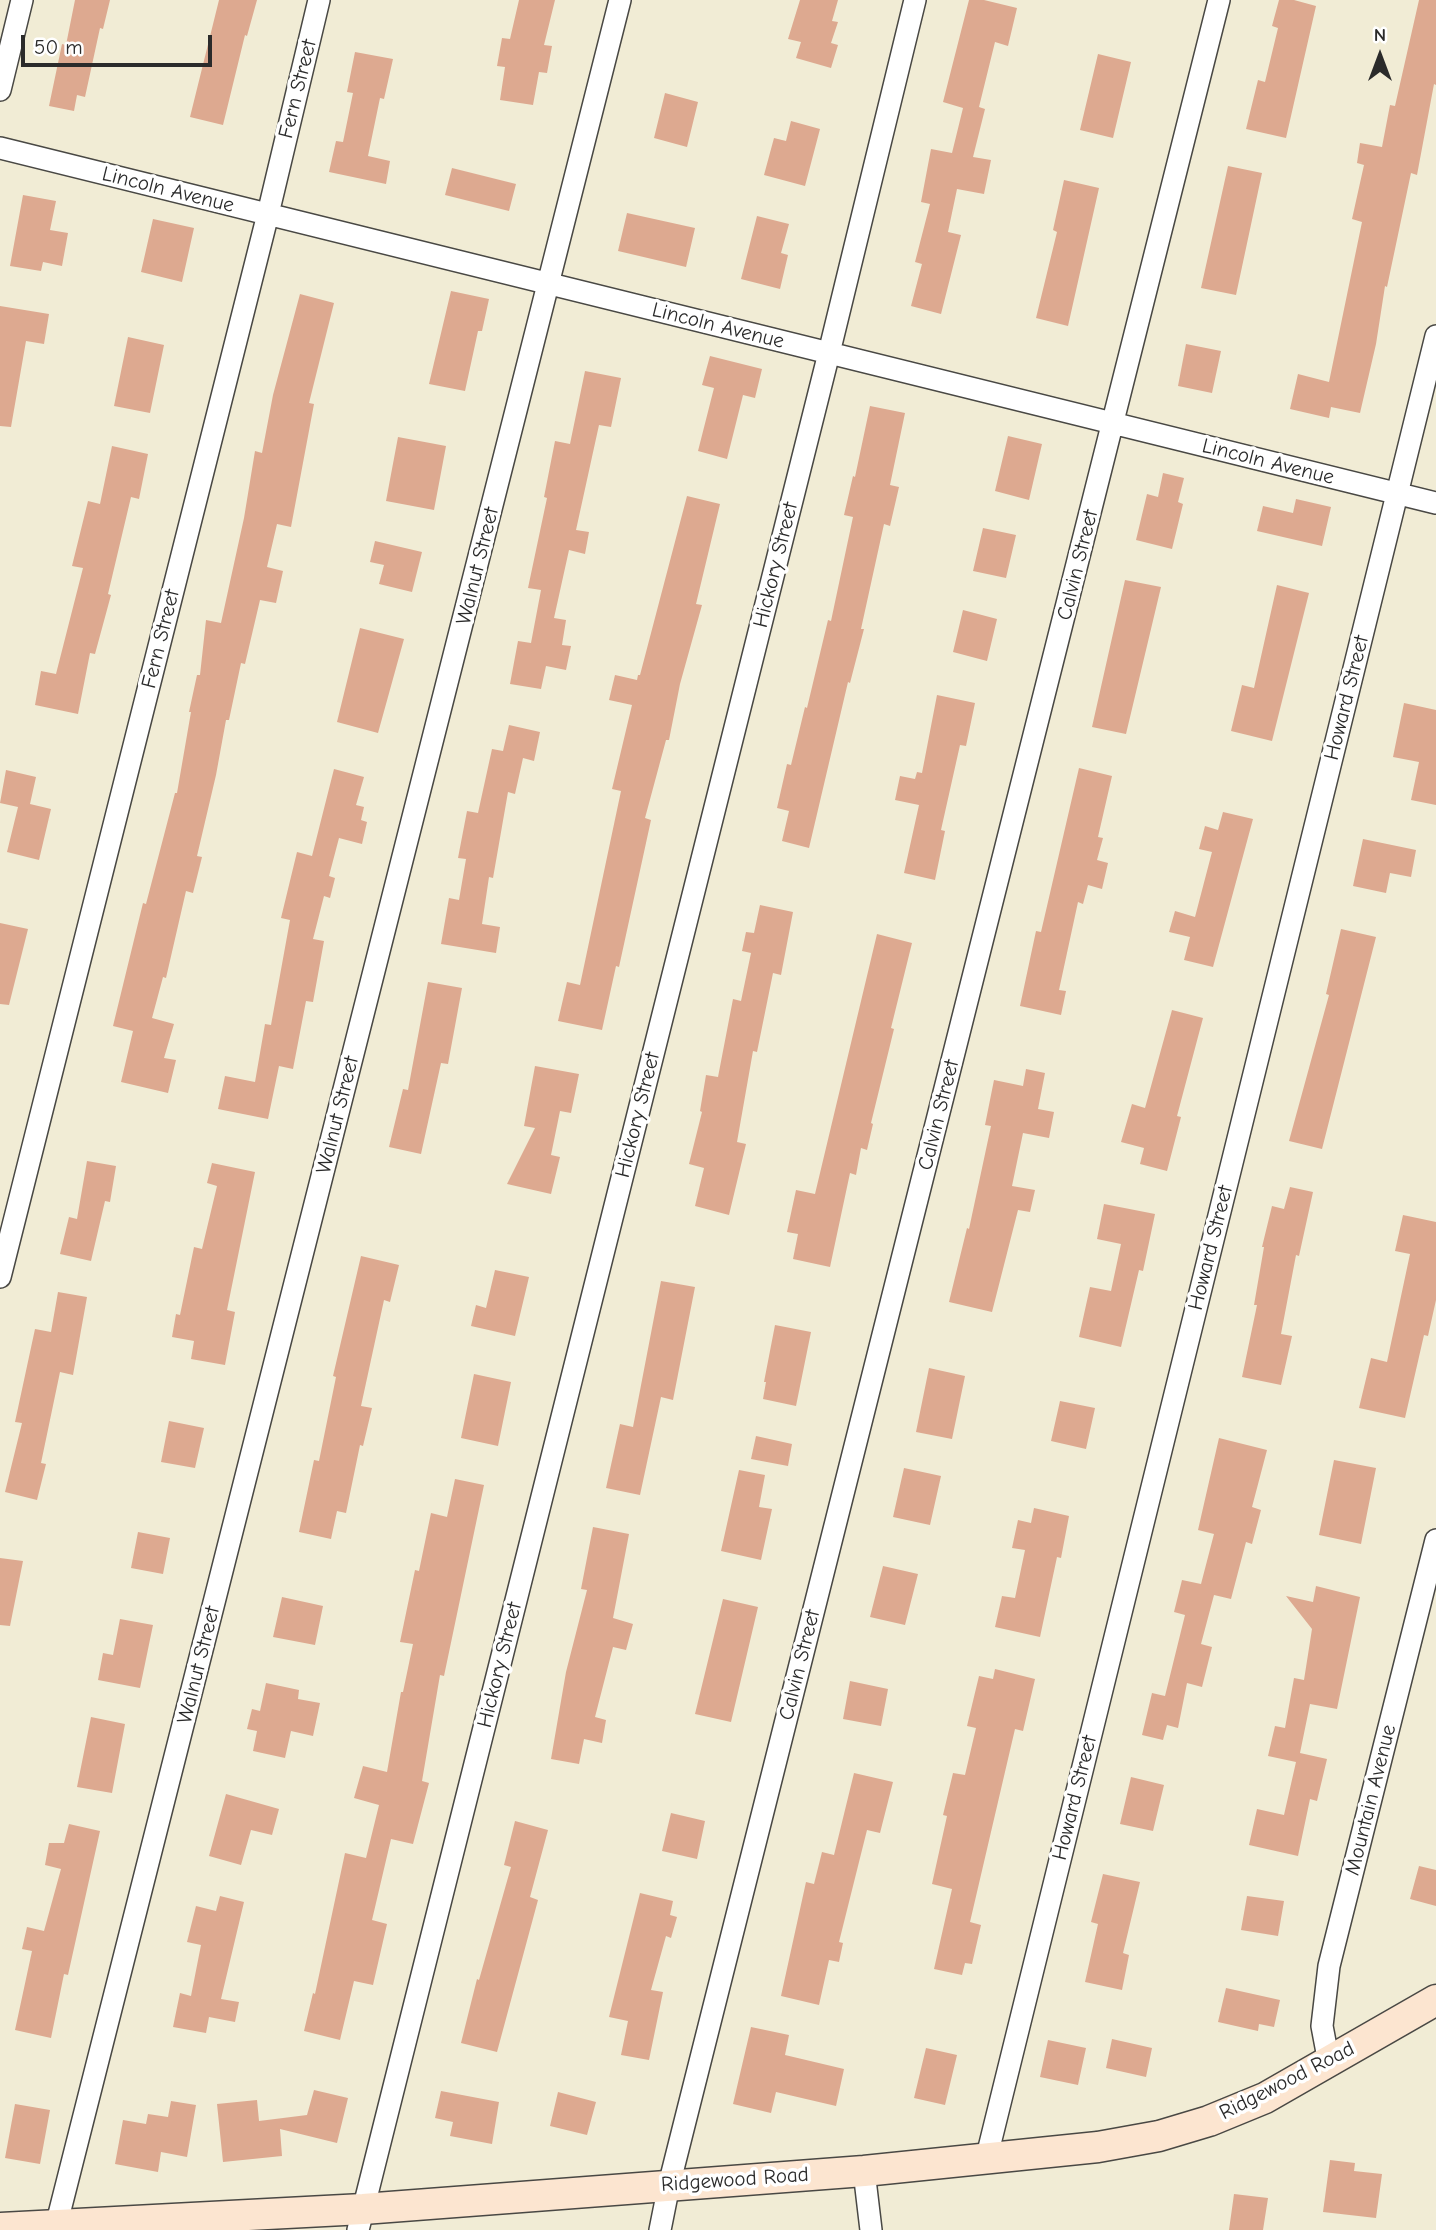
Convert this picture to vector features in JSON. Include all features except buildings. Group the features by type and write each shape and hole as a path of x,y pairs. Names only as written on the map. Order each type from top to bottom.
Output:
{"main road":[{"name":"Ridgewood Road","path":"0,2228 360,2219 669,2185 864,2171 1098,2147 1159,2136 1209,2121 1265,2098 1436,2000"}],"street":[{"path":"0,90 22,0"},
{"name":"Fern Street","path":"0,1277 320,0"},
{"name":"Walnut Street","path":"56,2228 620,0"},
{"name":"Hickory Street","path":"360,2219 829,353 915,0"},
{"name":"Calvin Street","path":"660,2230 669,2185 1219,0"},
{"name":"Lincoln Avenue","path":"0,148 1436,503"},
{"name":"Howard Street","path":"986,2160 1436,336"},
{"name":"Mountain Avenue","path":"1329,2063 1322,2026 1329,1966 1436,1539"},
{"path":"864,2171 871,2230"}]}
